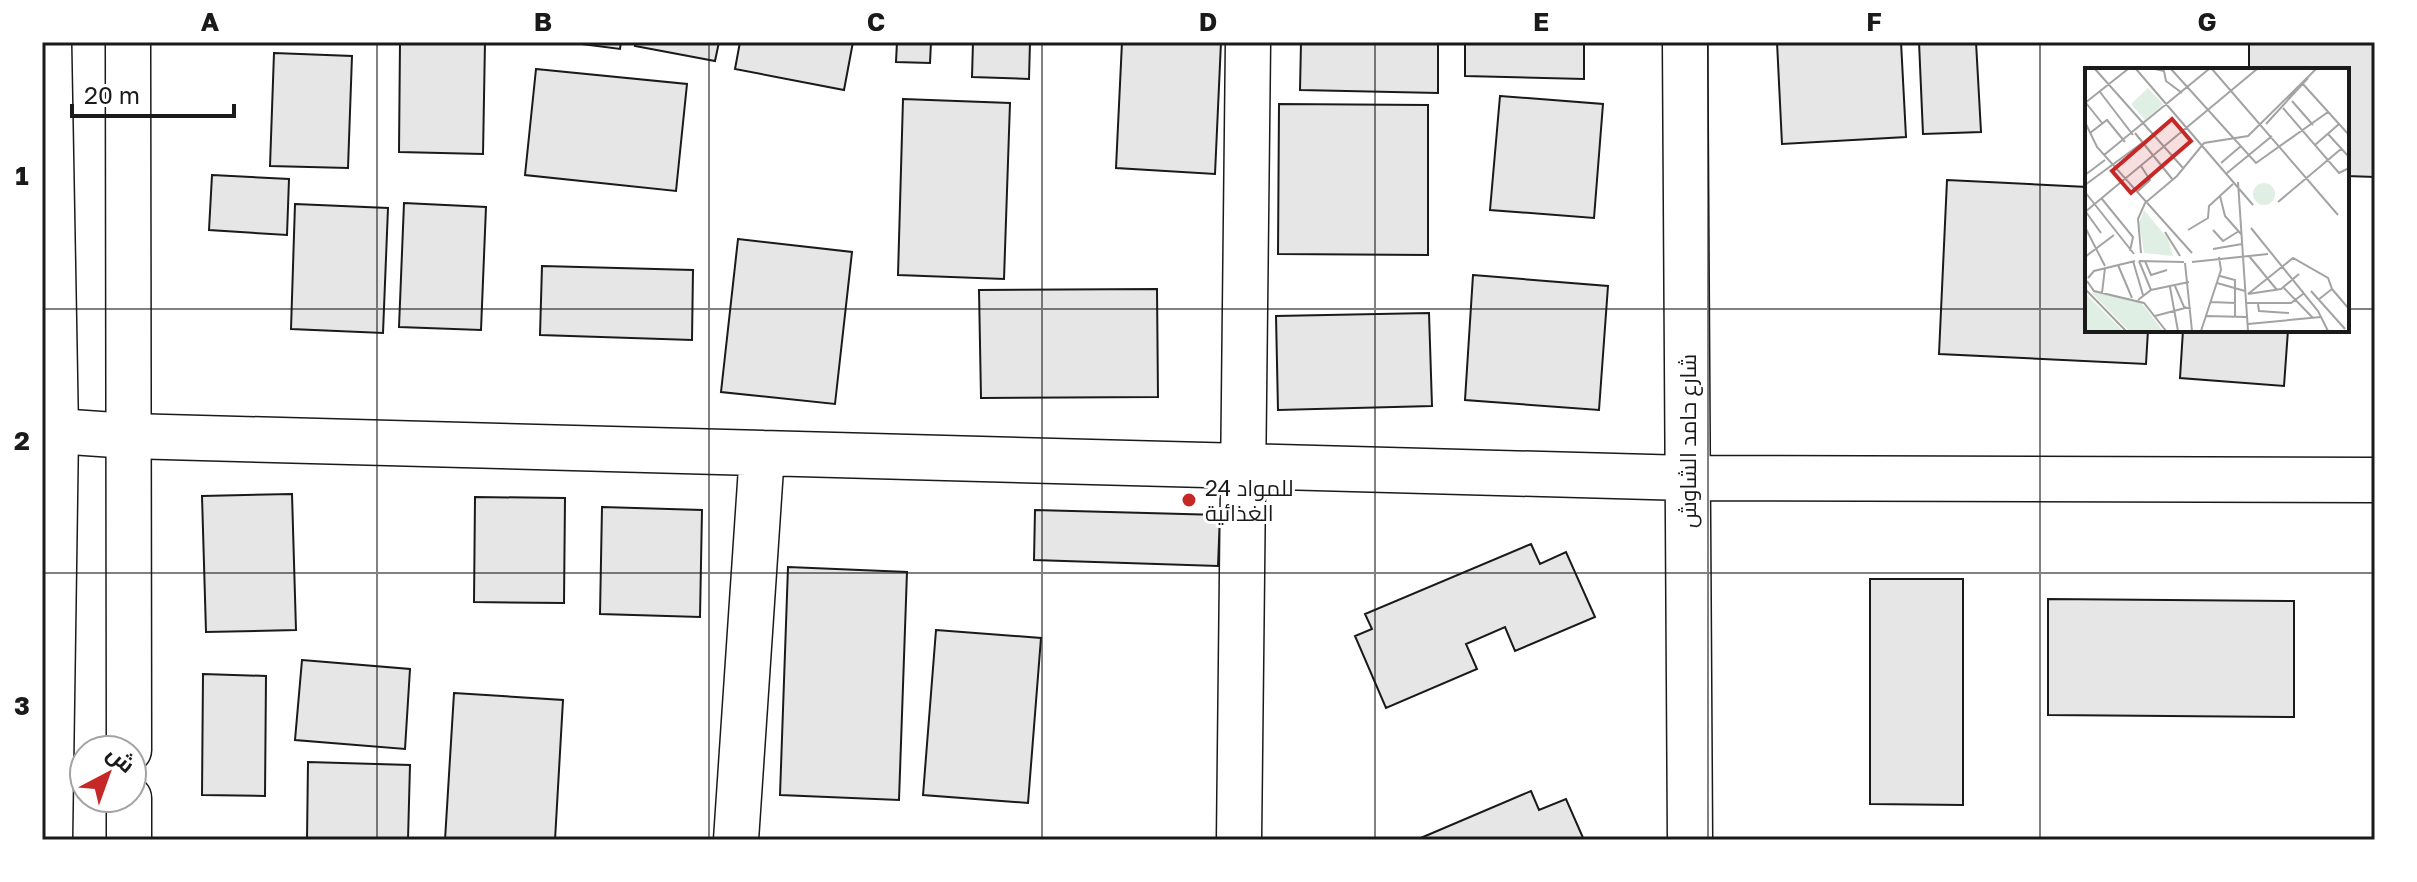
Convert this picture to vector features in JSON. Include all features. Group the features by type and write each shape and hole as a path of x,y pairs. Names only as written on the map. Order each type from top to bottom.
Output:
{"street":[{"path":"49,42 50,840"},
{"path":"128,42 129,734"},
{"path":"1239,840 1248,42"},
{"name":"شارع حامد الشاوش","path":"1685,42 1690,840"},
{"path":"49,430 129,436 1687,478 2375,480"},
{"path":"736,840 762,453"},
{"path":"129,814 129,840"}],"building":[{"path":"400,42 485,42 483,154 399,152"},
{"path":"566,42 621,42 620,49"},
{"path":"636,42 719,42 715,61 635,46"},
{"path":"740,42 853,42 844,90 735,69"},
{"path":"897,42 931,42 930,63 896,62"},
{"path":"973,42 1030,42 1029,79 972,77"},
{"path":"1122,42 1221,42 1215,174 1116,168"},
{"path":"1301,42 1438,42 1438,93 1300,90"},
{"path":"1465,42 1584,42 1584,79 1465,76"},
{"path":"1777,42 1901,42 1906,137 1782,144"},
{"path":"1919,42 1976,42 1981,132 1923,134"},
{"path":"2249,42 2375,42 2375,177 2349,176 2349,68 2249,68"},
{"path":"274,53 352,56 348,168 270,166"},
{"path":"536,69 687,84 676,191 525,175"},
{"path":"1500,96 1603,104 1594,218 1490,210"},
{"path":"903,99 1010,103 1004,279 898,275"},
{"path":"1279,104 1428,105 1428,255 1278,254"},
{"path":"212,175 289,179 287,235 209,230"},
{"path":"1947,180 2085,187 2085,332 2148,332 2146,364 1939,354"},
{"path":"404,203 486,207 481,330 399,327"},
{"path":"295,204 388,208 383,333 291,329"},
{"path":"738,239 852,252 835,404 721,392"},
{"path":"542,266 693,270 692,340 540,335"},
{"path":"1473,275 1608,286 1599,410 1465,400"},
{"path":"1157,289 1158,397 981,398 979,290"},
{"path":"1429,313 1432,406 1278,410 1276,316"},
{"path":"2183,332 2288,332 2284,386 2180,378"},
{"path":"292,494 296,630 206,632 202,496"},
{"path":"475,497 565,498 564,603 474,602"},
{"path":"602,507 702,510 700,617 600,614"},
{"path":"1035,510 1220,515 1218,566 1034,560"},
{"path":"1531,544 1540,564 1566,552 1595,617 1515,651 1505,627 1466,644 1477,669 1386,708 1355,636 1372,629 1365,614"},
{"path":"788,567 907,572 899,800 780,795"},
{"path":"1870,579 1963,579 1963,805 1870,804"},
{"path":"2048,599 2294,601 2294,717 2048,715"},
{"path":"936,630 1041,638 1028,803 923,795"},
{"path":"302,660 410,669 405,749 295,740"},
{"path":"203,674 266,676 265,796 202,795"},
{"path":"454,693 563,700 555,840 445,840"},
{"path":"308,762 410,765 408,840 307,840"},
{"path":"1531,791 1539,810 1566,799 1584,840 1416,840"}],"place":[{"name":"24 للمواد الغذائية","path":"1189,500"}]}
